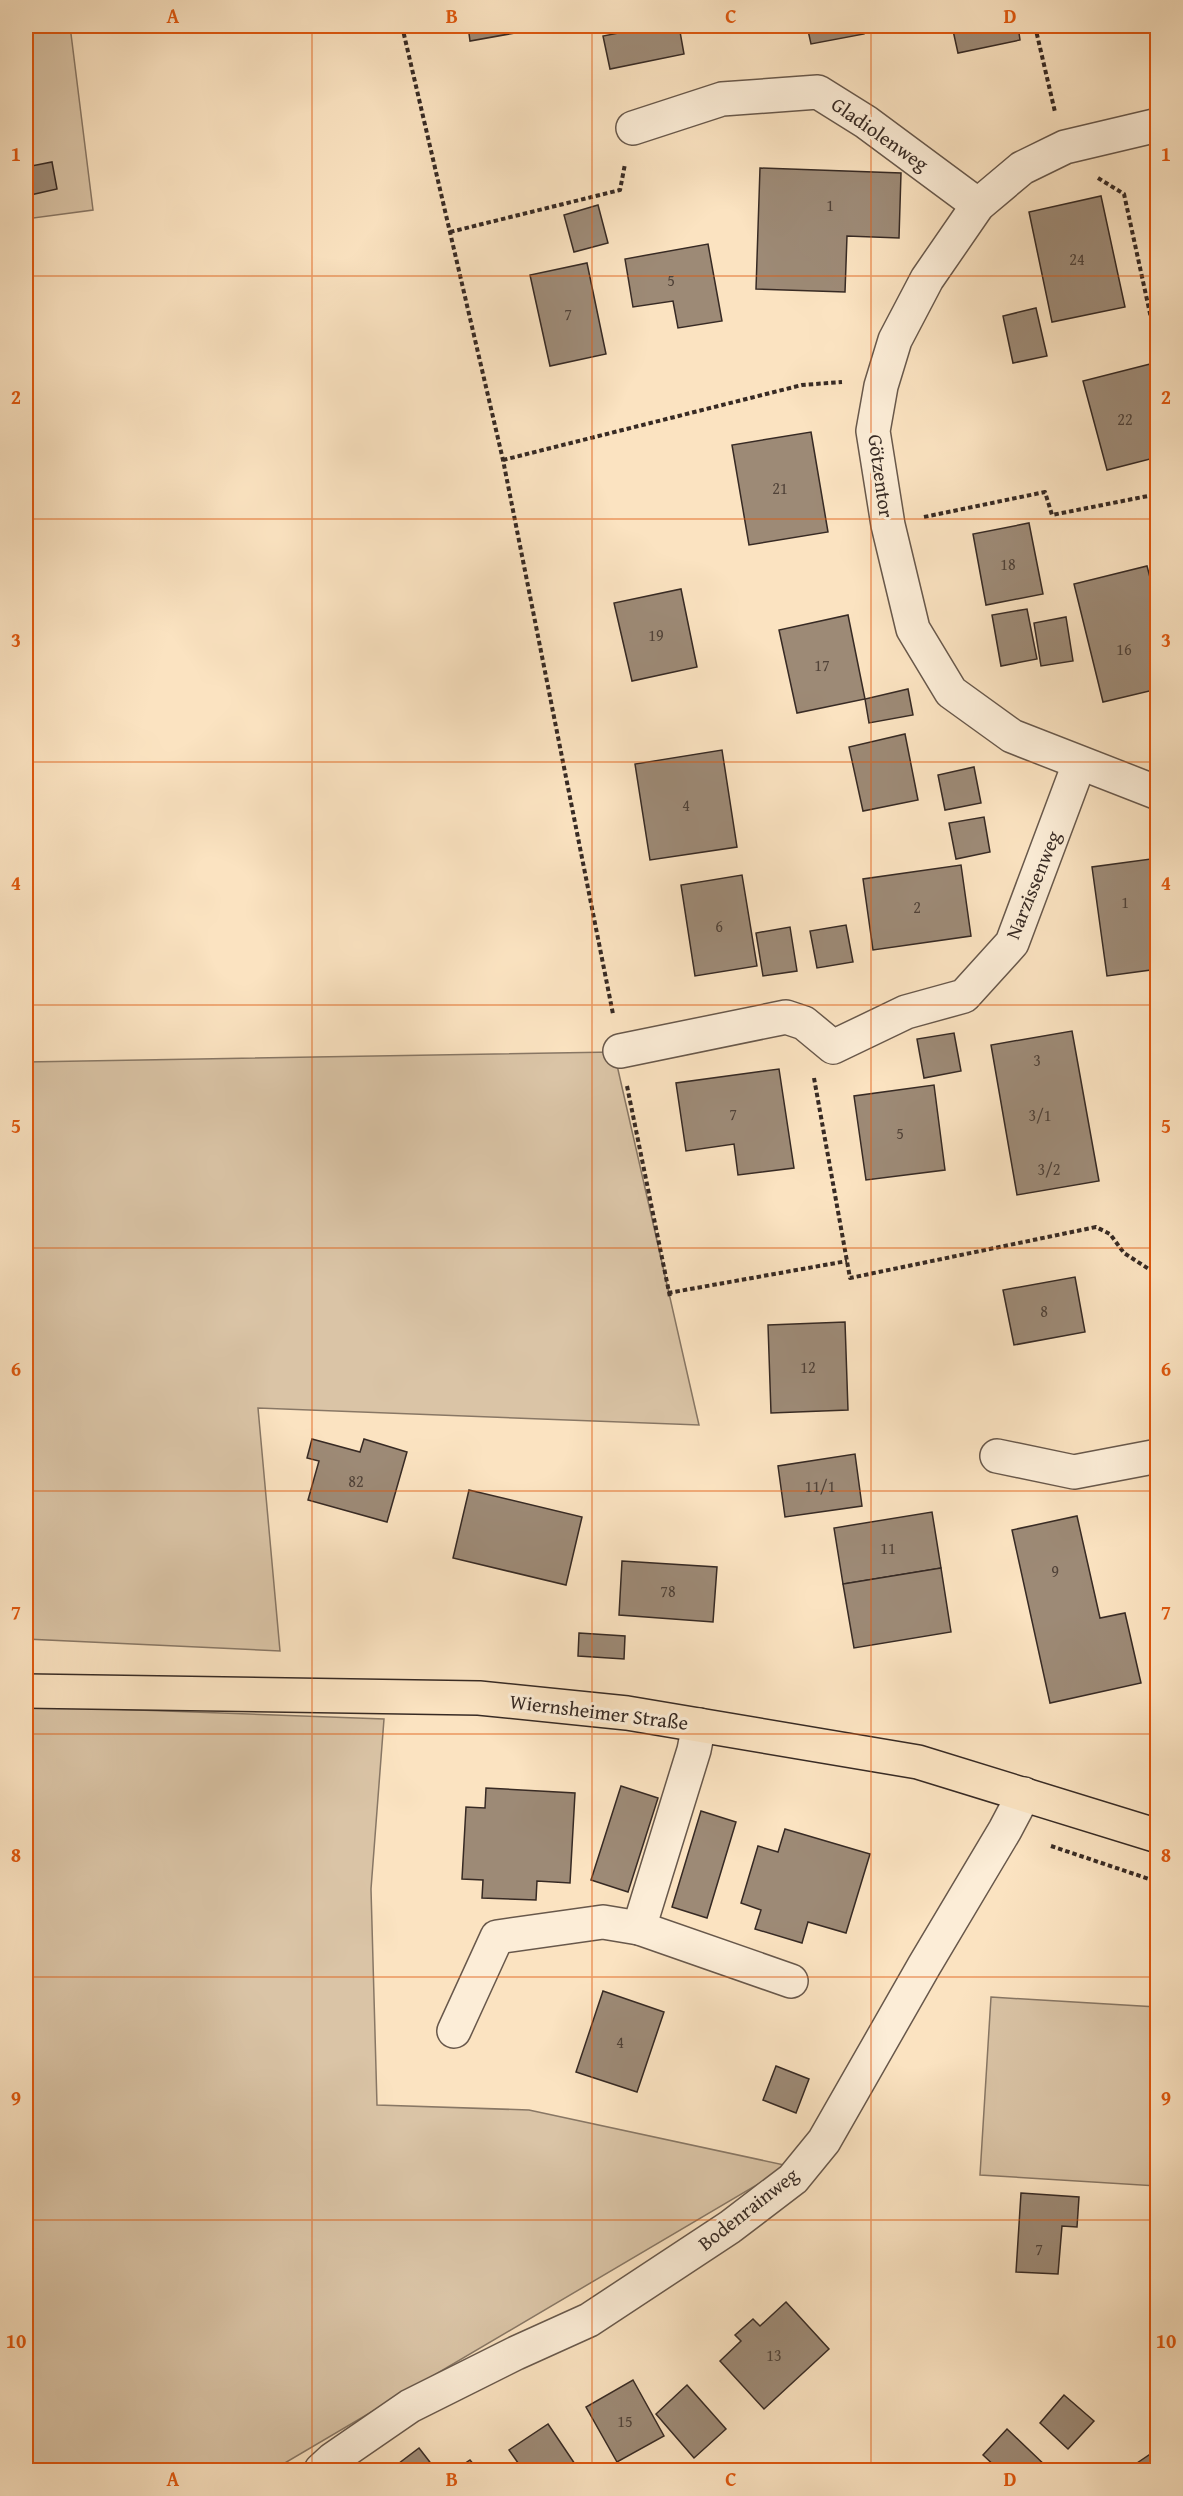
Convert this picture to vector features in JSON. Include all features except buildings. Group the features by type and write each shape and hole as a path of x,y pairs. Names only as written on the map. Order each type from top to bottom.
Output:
{"main road":[{"name":"Wiernsheimer Straße","path":"26,1691 478,1698 627,1713 918,1762 1158,1836"}],"street":[{"name":"Gladiolenweg","path":"633,128 722,99 818,92 866,122 978,205"},
{"name":"Götzentor","path":"1158,125 1065,147 1022,168 978,205 927,279 895,340 881,386 873,431 888,525 913,629 951,692 1012,736 1158,793"},
{"name":"Narzissenweg","path":"833,1047 906,1012 964,996 1012,943 1079,764"},
{"path":"620,1051 786,1017 804,1023 833,1047"},
{"path":"997,1456 1074,1472 1158,1456"},
{"path":"639,1928 694,1750 699,1725"},
{"name":"Bodenrainweg","path":"321,2470 333,2459 410,2406 516,2353 589,2320 730,2228 793,2180 824,2140 1024,1794"},
{"path":"454,2031 497,1937 603,1922 639,1928 791,1981"}],"path":[{"path":"402,26 503,460 669,1295 847,1261"},
{"path":"450,232 620,190 633,128"},
{"path":"503,460 801,385 858,380 881,386"},
{"path":"888,525 1045,492 1052,515 1158,494"},
{"path":"833,1047 813,1080 850,1278 1096,1227 1110,1234 1124,1253 1158,1275"},
{"path":"1005,1830 1158,1882"}],"shaded area":[{"path":"26,26 70,26 93,210 26,219"},
{"path":"614,1052 699,1425 258,1408 280,1651 26,1639 26,1062"},
{"path":"26,1706 384,1719 371,1889 377,2105 529,2110 789,2166 273,2470 26,2470"},
{"path":"991,1997 1157,2007 1157,2186 980,2175"}]}
